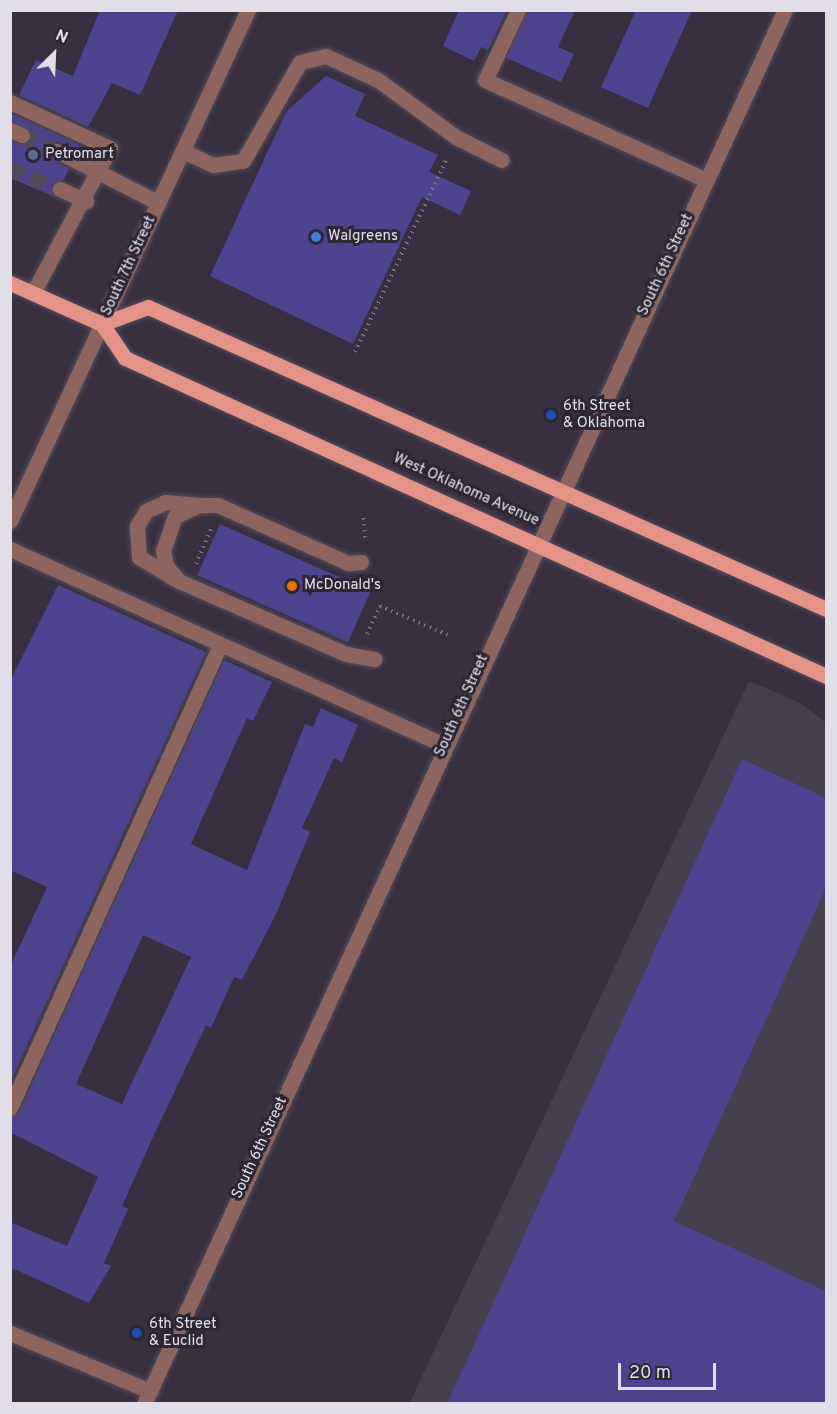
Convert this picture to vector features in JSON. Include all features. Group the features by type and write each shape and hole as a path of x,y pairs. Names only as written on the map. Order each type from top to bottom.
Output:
{"main road":[{"path":"10,283 102,324 148,307 562,488 826,609"},
{"name":"West Oklahoma Avenue","path":"102,324 125,358 537,541 826,676"}],"street":[{"name":"South 7th Street","path":"10,521 248,10"},
{"path":"518,10 485,80 706,180"},
{"name":"South 6th Street","path":"147,1397 537,541 785,10"},
{"path":"183,151 213,165 243,161 300,62 326,56 378,80 456,137 502,160"},
{"path":"10,102 110,148 86,201 33,293"},
{"path":"57,151 159,203"},
{"path":"60,189 86,201"},
{"path":"361,562 348,563 218,505 165,502 146,511 137,526 139,557 179,581 346,654 375,658"},
{"path":"179,581 166,566 165,533 175,516 199,505"},
{"path":"10,549 444,745"},
{"path":"10,1108 220,645"},
{"path":"10,1333 147,1397"}],"path":[{"path":"355,352 456,137"},
{"path":"358,637 365,637 380,606 448,635"}],"shaded area":[{"path":"749,681 800,703 826,723 826,1403 409,1404"}],"building":[{"path":"100,10 178,10 140,95 112,83 88,127 19,95 36,60 73,76"},
{"path":"459,10 507,10 488,50 481,47 474,61 443,46"},
{"path":"528,10 575,10 558,47 574,54 561,82 506,58"},
{"path":"636,10 692,10 648,108 601,87"},
{"name":"Walgreens","path":"326,76 365,94 355,116 438,155 429,172 471,191 460,215 422,197 353,344 210,276 286,112"},
{"name":"Petromart","path":"11,113 80,145 77,150 57,141 48,147 49,157 69,168 64,180 51,184 55,197 10,178 10,141 24,145 32,134 10,120"},
{"name":"McDonald's","path":"220,524 371,591 348,642 197,575"},
{"path":"58,585 206,652 10,1083 10,967 47,887 10,870 10,681"},
{"path":"224,660 272,682 253,721 247,718 191,844 247,870 305,724 313,727 321,708 358,725 342,762 334,758 302,828 310,832 276,914 242,980 234,977 211,1028 206,1025 154,1135 122,1206 128,1209 104,1263 111,1266 89,1303 10,1267 10,1222 67,1246 98,1177 10,1132 10,1118 19,1112","holes":["143,935 191,957 122,1104 76,1084"]},
{"path":"742,759 826,798 826,888 674,1221 826,1291 826,1404 447,1404"}],"tunnel":[{"path":"22,135 57,151"},
{"path":"10,168 60,189"}],"place":[{"name":"Petromart","path":"33,155"},
{"name":"Walgreens","path":"316,237"},
{"name":"6th Street & Oklahoma","path":"551,415"},
{"name":"McDonald's","path":"292,586"},
{"name":"6th Street & Euclid","path":"137,1333"}]}
